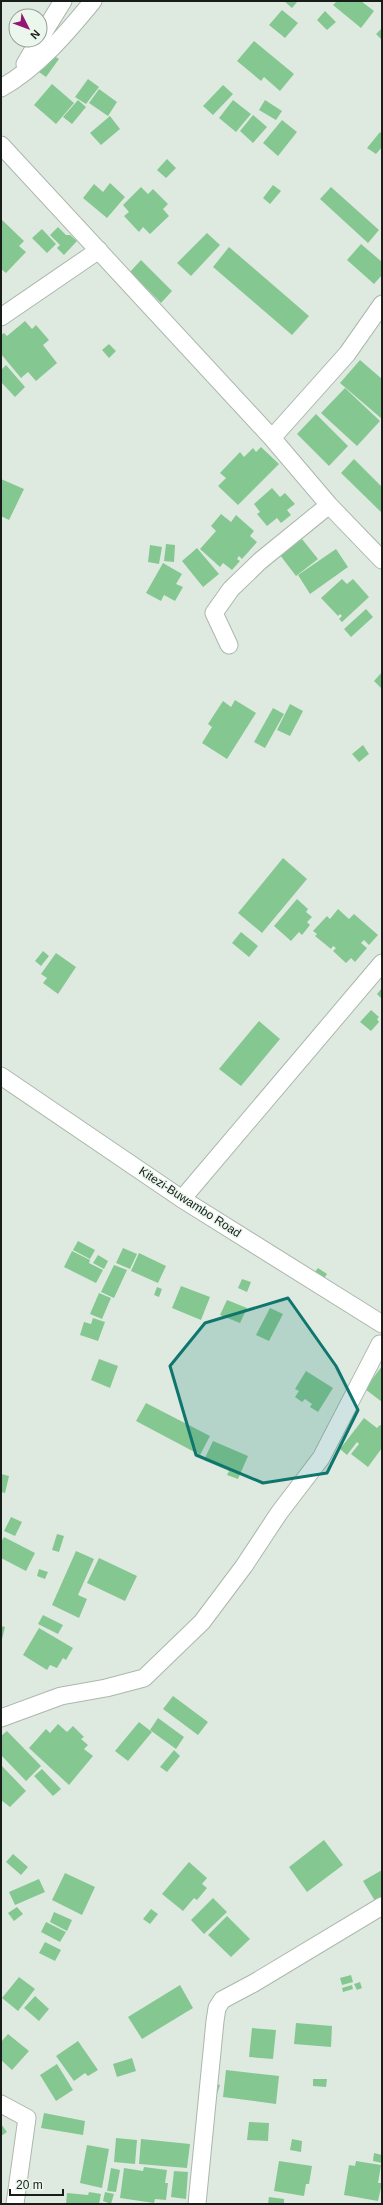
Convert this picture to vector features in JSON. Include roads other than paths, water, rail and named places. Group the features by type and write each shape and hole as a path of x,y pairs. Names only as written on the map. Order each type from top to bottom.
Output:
{"street":[{"path":"48,25 63,1"},
{"path":"8,84 67,33 93,1"},
{"path":"8,84 33,48"},
{"path":"1,145 272,438 329,505 382,560"},
{"path":"1,317 99,250"},
{"path":"272,438 347,354 382,304"},
{"path":"229,645 214,613 231,588 260,561 329,505"},
{"path":"182,1198 382,963"},
{"name":"Kitezi-Buwambo Road","path":"1,1076 182,1198 382,1324"},
{"path":"1,1718 61,1696 106,1688 144,1678 202,1622 244,1566 278,1514 321,1458 380,1344 382,1344"},
{"path":"198,2204 217,2008 222,2000 382,1906"},
{"path":"1,2104 27,2118 15,2204"}]}
